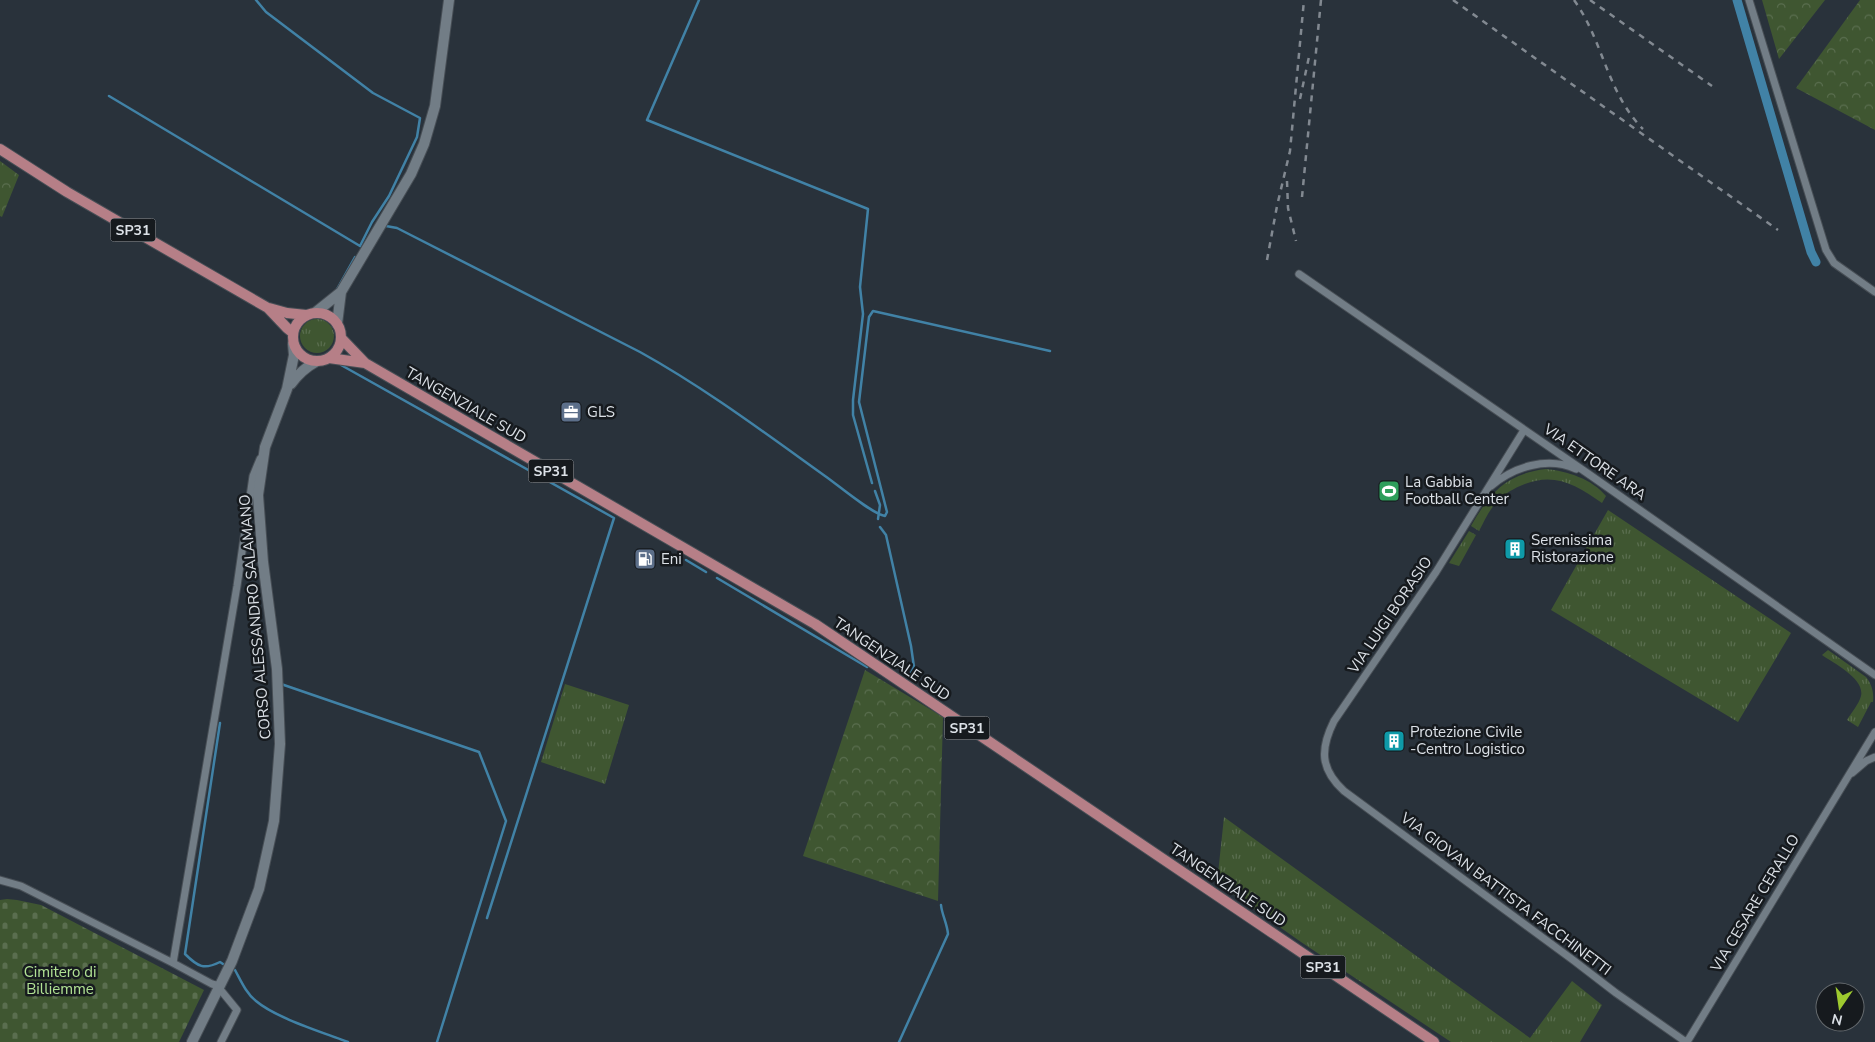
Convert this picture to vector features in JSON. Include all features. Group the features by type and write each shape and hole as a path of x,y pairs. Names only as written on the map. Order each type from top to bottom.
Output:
{"main road":[{"name":"SP31","path":"0,149 66,192 268,308 287,313 328,315 337,324 341,338"},
{"name":"SP31","path":"268,308 292,332"},
{"path":"311,313 297,322 292,332 293,344 296,350 305,358 317,361"},
{"path":"328,358 337,350 341,338"},
{"name":"TANGENZIALE SUD","path":"341,338 364,363 815,624 1434,1042"},
{"name":"SP31","path":"317,361 328,358"},
{"name":"TANGENZIALE SUD","path":"328,358 364,363"}],"street":[{"path":"337,324 341,292 411,174 424,144 435,106 449,0"},
{"path":"1749,0 1826,250 1834,263 1875,292"},
{"name":"VIA ETTORE ARA","path":"1299,274 1590,474 1875,675"},
{"path":"311,313 341,292"},
{"name":"CORSO ALESSANDRO SALAMANO","path":"288,389 294,355 293,344"},
{"name":"CORSO ALESSANDRO SALAMANO","path":"192,1042 232,961 259,890 274,821 280,744 277,669 263,562 258,494 265,447 288,389 296,376 317,361"},
{"name":"VIA LUIGI BORASIO","path":"1324,758 1327,734 1334,721 1436,572 1524,430"},
{"path":"173,962 237,586 253,476 265,447"},
{"name":"VIA LUIGI BORASIO","path":"1486,490 1504,475 1534,464 1566,464 1590,474"},
{"name":"VIA CESARE CERALLO","path":"1686,1042 1875,732"},
{"name":"VIA CESARE CERALLO","path":"1846,778 1875,757"},
{"name":"VIA GIOVAN BATTISTA FACCHINETTI","path":"1324,758 1333,782 1344,791 1616,993 1686,1042"},
{"path":"0,880 21,886 220,987 237,1010 221,1042"}],"green space":[{"path":"1762,0 1825,0 1779,59"},
{"path":"1860,0 1875,0 1875,130 1796,88"},
{"path":"0,161 19,175 2,217 0,216"},
{"path":"317,319 329,324 334,336 329,348 317,353 305,348 300,336 305,324"},
{"path":"1546,469 1579,477 1594,485 1606,496 1602,503 1573,485 1563,482 1543,480 1532,482 1513,489 1500,498 1490,510 1479,531 1471,526 1485,504 1500,487 1520,475"},
{"path":"1608,510 1791,633 1738,722 1551,610"},
{"path":"1469,531 1476,535 1459,566 1449,563"},
{"path":"1828,650 1866,677 1871,686 1873,702 1871,702 1858,727 1847,720 1860,699 1861,690 1848,672 1822,655"},
{"path":"865,670 943,717 938,901 803,856"},
{"path":"565,684 629,705 605,784 541,762"},
{"path":"1224,817 1530,1038 1572,981 1602,1005 1580,1042 1451,1042 1301,942 1217,883"},
{"name":"Cimitero di Billiemme","path":"7,899 41,905 204,990 179,1042 0,1042 0,900"}],"waterway":[{"path":"256,0 266,12 373,93 420,118 417,137 389,196 372,222 360,246"},
{"path":"699,0 647,120 868,209 860,287 863,314 853,415 872,483"},
{"path":"1737,0 1811,252 1816,262"},
{"path":"109,96 360,246"},
{"path":"386,226 397,228 640,352 734,411 864,505 885,516 887,512 859,402 869,317 873,311 1050,351"},
{"path":"336,291 355,257"},
{"path":"341,365 614,518 487,918"},
{"path":"875,491 880,505 878,519"},
{"path":"880,527 886,535 911,646 914,667 910,675"},
{"path":"686,560 706,572"},
{"path":"717,578 867,667"},
{"path":"281,684 479,752 506,821 437,1042"},
{"path":"220,723 185,954 201,966 210,966 220,962 223,964"},
{"path":"899,1042 948,934 941,905"},
{"path":"235,970 249,994 265,1007 300,1024 348,1042"}],"railway":[{"path":"1267,260 1290,151 1304,0"},
{"path":"1302,197 1321,0"},
{"path":"1453,0 1778,230"},
{"path":"1574,0 1592,32 1621,99 1643,129"},
{"path":"1590,0 1712,86"},
{"path":"1300,99 1310,52"},
{"path":"1287,181 1288,208 1296,241"}],"place":[{"name":"GLS","path":"571,412"},
{"name":"La Gabbia Football Center","path":"1389,491"},
{"name":"Serenissima Ristorazione","path":"1515,549"},
{"name":"Eni","path":"645,559"},
{"name":"Protezione Civile -Centro Logistico","path":"1394,741"}]}
